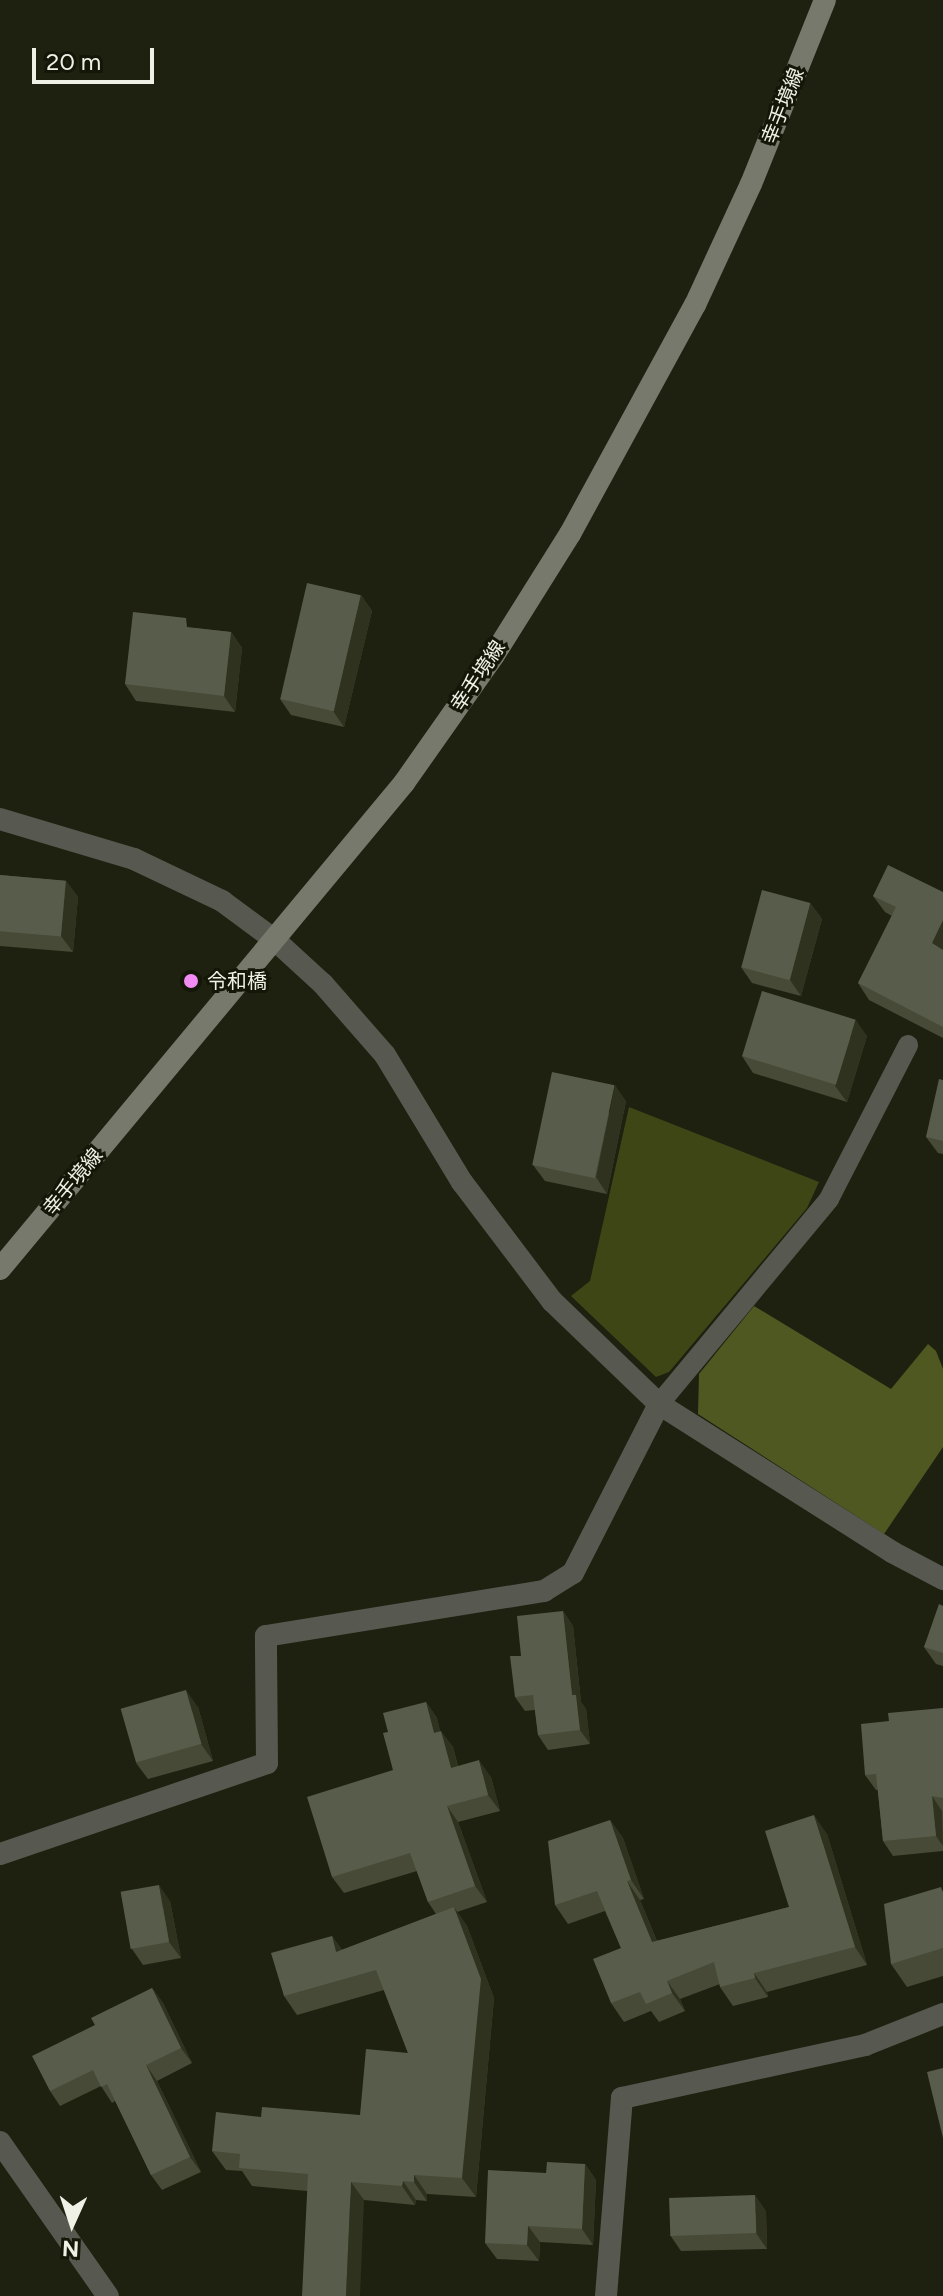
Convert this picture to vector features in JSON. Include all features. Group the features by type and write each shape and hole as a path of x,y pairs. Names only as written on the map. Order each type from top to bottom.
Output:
{"main road":[{"name":"幸手境線","path":"0,1269 276,941 404,783 494,655 570,534 695,305 751,184 825,0"}],"street":[{"path":"0,819 134,859 222,901 276,941 314,975 385,1055 462,1182 552,1301 659,1404 892,1552 943,1579"},
{"path":"0,1854 267,1763 266,1636 544,1591 573,1573 659,1404"},
{"path":"606,2296 622,2098 865,2045 943,2014"},
{"path":"0,2142 108,2296"}],"lane":[{"path":"659,1404 829,1199 908,1045"}],"green space":[{"path":"629,1107 819,1182 807,1208 669,1372 656,1377 571,1296 590,1281"},
{"path":"754,1306 891,1389 928,1344 936,1351 943,1369 943,1447 884,1534 698,1414 699,1374"}],"building":[{"path":"307,583 361,595 334,711 280,699"},
{"path":"133,612 186,618 187,627 231,632 224,696 125,684"},
{"path":"888,865 943,892 943,920 932,943 943,950 943,1027 858,983 896,907 873,896"},
{"path":"0,875 66,881 61,937 0,931"},
{"path":"762,890 810,903 790,980 741,967"},
{"path":"762,991 856,1020 836,1085 742,1056"},
{"path":"552,1072 615,1085 595,1178 532,1165"},
{"path":"939,1079 943,1080 943,1141 926,1137"},
{"path":"939,1604 943,1606 943,1653 924,1647"},
{"path":"563,1611 572,1695 576,1695 580,1730 538,1735 533,1695 515,1697 510,1656 521,1656 517,1616"},
{"path":"186,1690 201,1744 136,1763 121,1709"},
{"path":"426,1702 434,1733 441,1731 451,1768 479,1760 488,1795 447,1806 475,1886 428,1902 410,1853 332,1877 307,1797 393,1770 383,1733 388,1732 383,1713"},
{"path":"943,1708 943,1798 932,1796 936,1836 883,1841 876,1774 865,1775 861,1724 889,1721 888,1713"},
{"path":"814,1815 855,1947 754,1973 755,1978 720,1987 714,1962 667,1981 672,1993 646,2004 640,1992 611,2003 593,1959 621,1948 597,1891 555,1905 548,1841 610,1820 631,1880 627,1881 652,1942 789,1907 765,1831"},
{"path":"159,1885 169,1942 131,1949 121,1892"},
{"path":"941,1887 943,1948 891,1964 884,1904"},
{"path":"454,1907 481,1979 462,2178 414,2175 414,2182 403,2181 402,2186 351,2182 346,2296 302,2296 308,2174 239,2168 240,2154 212,2151 216,2112 261,2117 262,2107 360,2115 366,2049 408,2053 376,1970 284,1996 271,1953 332,1936 336,1952"},
{"path":"152,1988 181,2048 146,2065 190,2157 151,2175 107,2084 101,2087 93,2070 50,2091 32,2056 95,2025 91,2018"},
{"path":"943,2068 943,2138 927,2072"},
{"path":"547,2162 585,2164 582,2229 528,2226 527,2245 485,2243 488,2170 546,2173"},
{"path":"755,2195 756,2233 670,2236 669,2198"}],"place":[{"name":"令和橋","path":"191,981"}]}
